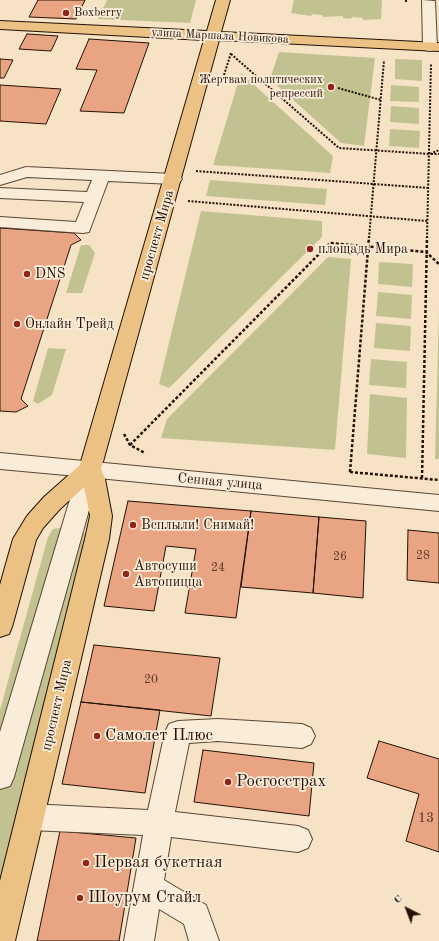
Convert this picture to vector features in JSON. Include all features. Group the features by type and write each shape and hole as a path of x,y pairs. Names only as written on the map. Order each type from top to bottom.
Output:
{"main road":[{"name":"проспект Мира","path":"0,941 101,516 94,479 90,469 224,0"},
{"name":"улица Маршала Новикова","path":"0,25 214,36 433,51"},
{"path":"0,627 25,539 35,522 52,503 90,469"}],"street":[{"path":"428,1 433,51"},
{"path":"0,180 26,172 173,179"},
{"path":"0,222 83,228 102,175"},
{"path":"0,193 94,197"},
{"name":"Сенная улица","path":"0,461 439,503"},
{"path":"0,777 90,469"},
{"path":"139,941 159,823 178,732 218,730 302,736"},
{"path":"30,817 159,823 298,839"},
{"path":"149,887 196,915 204,941"}],"path":[{"path":"422,478 426,252 433,51"},
{"path":"230,54 339,148 439,154"},
{"path":"350,472 384,57"},
{"path":"338,88 381,100"},
{"path":"430,154 439,150"},
{"path":"196,171 429,188"},
{"path":"188,201 427,221"},
{"path":"130,445 330,243 426,252 438,263"}],"green space":[{"path":"107,0 196,0 190,23 98,19"},
{"path":"294,0 382,0 381,19 363,20 363,18 343,18 343,16 323,17 322,15 312,14 311,16 291,13"},
{"path":"279,52 375,58 364,146 341,143 270,79"},
{"path":"395,59 422,60 422,81 395,79"},
{"path":"241,73 333,156 330,173 213,165"},
{"path":"391,85 419,87 419,102 390,101"},
{"path":"391,106 419,108 419,124 390,122"},
{"path":"390,129 420,131 419,148 389,146"},
{"path":"210,180 327,189 325,205 206,196"},
{"path":"201,211 322,221 322,237 169,388 159,384"},
{"path":"81,245 89,245 95,253 82,293 66,293"},
{"path":"328,257 351,259 335,450 161,438 167,419"},
{"path":"379,262 413,264 412,287 378,284"},
{"path":"378,292 412,295 411,319 376,316"},
{"path":"439,310 439,459 435,459"},
{"path":"376,323 411,326 410,351 374,348"},
{"path":"48,348 66,349 52,395 38,404 33,401"},
{"path":"371,359 407,362 406,388 369,385"},
{"path":"370,394 407,398 406,458 367,454"},
{"path":"78,525 88,538 0,889 0,710 48,537 53,529"}],"building":[{"path":"38,0 85,0 76,19 29,17"},
{"path":"27,34 58,36 51,51 19,49"},
{"path":"89,39 149,43 124,113 80,111 97,70 76,69"},
{"path":"0,59 13,60 4,78 0,78"},
{"path":"0,85 61,89 46,124 0,121"},
{"path":"0,228 74,233 81,240 71,245 21,399 28,406 16,412 0,411"},
{"path":"128,501 251,511 236,618 185,613 196,549 166,546 154,611 104,606"},
{"path":"251,511 319,517 313,593 241,587"},
{"path":"319,517 366,521 363,598 313,593"},
{"path":"408,530 439,533 439,583 407,580"},
{"path":"94,645 220,658 211,716 81,702"},
{"path":"81,702 160,710 145,793 62,784"},
{"path":"379,741 439,759 439,852 406,841 419,794 367,778"},
{"path":"203,750 314,763 309,816 194,802"},
{"path":"60,831 136,838 119,941 37,941"}],"place":[{"name":"Boxberry","path":"66,13"},
{"name":"Жертвам политических репрессий","path":"331,87"},
{"name":"площадь Мира","path":"310,249"},
{"name":"DNS","path":"27,274"},
{"name":"Онлайн Трейд","path":"17,324"},
{"name":"Всплыли! Снимай!","path":"133,525"},
{"name":"Автосуши Автопицца","path":"126,574"},
{"name":"Самолет Плюс","path":"97,736"},
{"name":"Росгосстрах","path":"228,782"},
{"name":"Первая букетная","path":"86,863"},
{"name":"Шоурум Стайл","path":"80,898"}]}
